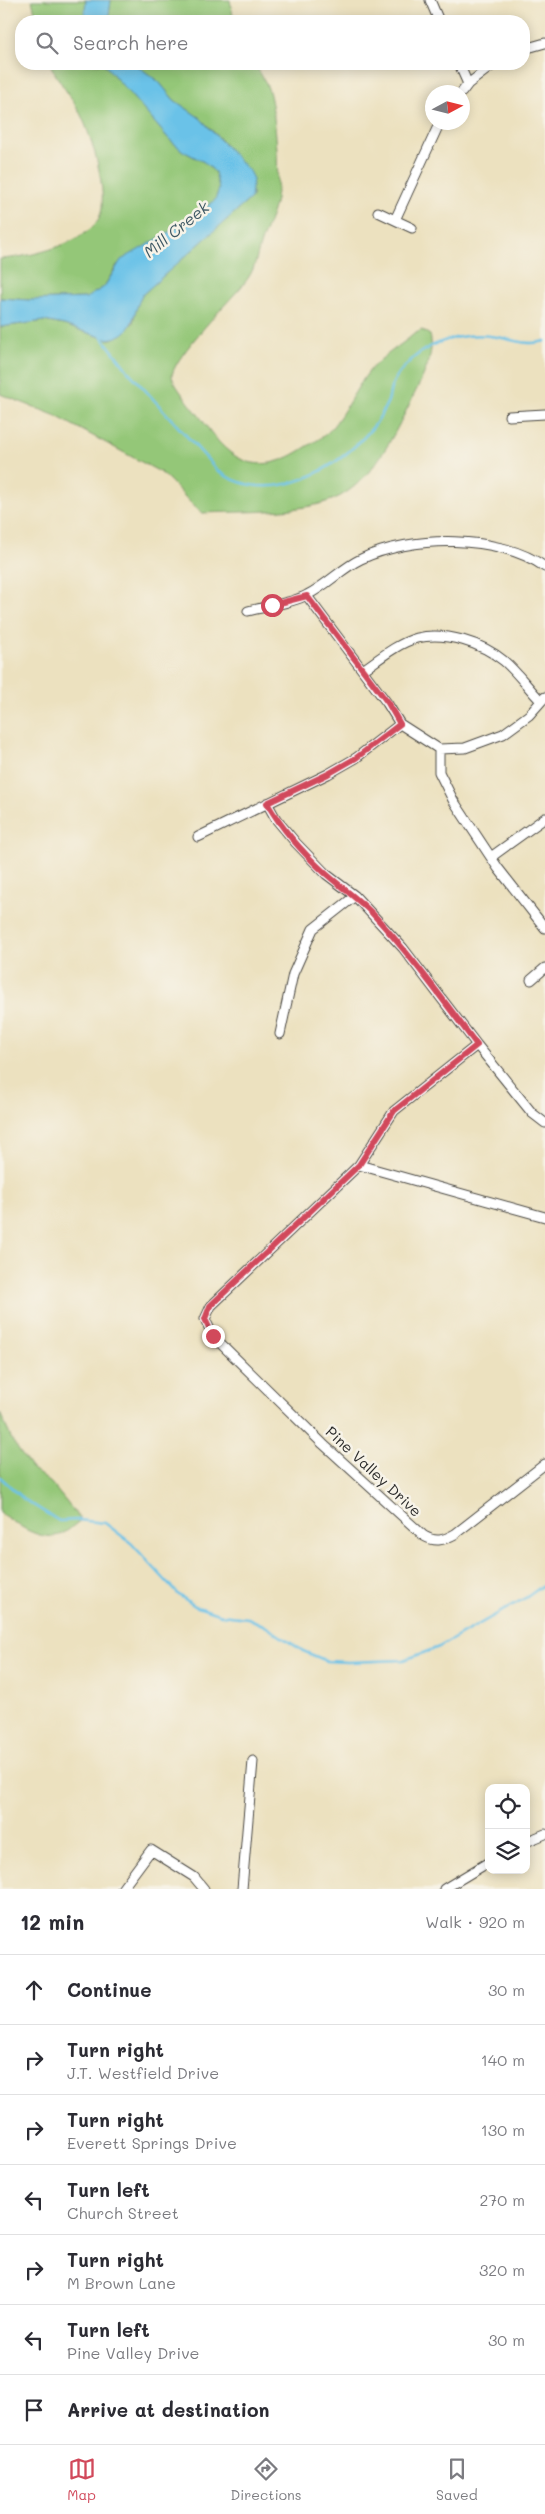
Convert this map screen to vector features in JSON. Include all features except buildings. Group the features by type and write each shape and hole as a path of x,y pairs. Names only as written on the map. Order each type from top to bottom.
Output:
{"street":[{"path":"430,0 436,15"},
{"path":"530,47 545,43"},
{"path":"462,70 468,84 486,70"},
{"path":"395,220 436,130"},
{"path":"378,212 412,228"},
{"path":"509,416 545,414"},
{"path":"248,611 307,596 360,559 378,552 417,544 461,542 509,550 545,567"},
{"path":"307,596 364,670 400,724 439,749 465,748 503,734 529,715 543,699 504,661 478,645 445,636 416,638 383,656 364,670"},
{"path":"198,837 328,774 356,758 400,724"},
{"path":"439,749 439,772 453,800 491,857 545,928"},
{"path":"267,803 276,819 326,874 355,896 403,948 477,1045 532,1112 545,1122"},
{"path":"491,857 545,818"},
{"path":"280,1034 293,974 313,929 355,896"},
{"path":"531,980 545,968"},
{"path":"477,1045 394,1111 359,1165 545,1217"},
{"name":"Pine Valley Drive","path":"359,1165 210,1306 205,1319 213,1336 323,1444 424,1536 433,1541 444,1540 455,1534 545,1464"},
{"path":"242,1889 253,1761"},
{"path":"530,1840 545,1834"},
{"path":"122,1889 151,1850 194,1877 204,1889"},
{"path":"444,1889 485,1864"}],"green space":[{"path":"32,0 86,0 85,15 36,15"},
{"path":"111,0 230,0 233,15 109,15"},
{"path":"54,70 109,70 169,139 183,151 204,162 215,172 219,189 215,200 206,209 117,265 104,287 86,298 29,300 0,298 0,259 26,256 57,247 86,233 95,224 101,213 102,190 100,176 89,135 80,113"},
{"path":"143,70 258,70 269,91 271,102 277,160 276,199 254,265 247,280 203,329 183,355 172,375 180,391 224,448 248,462 261,464 290,457 330,430 370,370 380,361 414,334 422,330 430,335 431,352 426,370 384,452 358,483 347,492 333,499 316,505 298,508 257,512 202,513 160,472 54,415 0,394 0,327 44,321 112,339 133,323 137,304 143,294 251,198 253,194 224,143 200,118 174,100 159,82"},
{"path":"0,1413 13,1442 31,1468 51,1483 81,1520 62,1534 45,1536 37,1534 21,1527 0,1513"}],"water":[{"path":"86,0 111,0 109,15 85,15"},
{"name":"Mill Creek","path":"109,70 143,70 159,82 174,100 200,118 249,171 253,179 251,198 143,294 132,322 124,333 117,337 107,339 64,325 44,321 0,327 0,298 29,300 86,298 104,287 121,260 195,217 215,200 219,189 215,172 204,162 183,151 169,139"}],"waterway":[{"path":"102,337 128,371 218,471 238,482 260,486 281,485 302,479 322,470 341,458 375,424 388,401 392,385 401,370 429,347 458,337 478,335 527,343 545,341"},
{"path":"0,1477 25,1500 59,1521 78,1520 105,1523 131,1543 179,1595 195,1606 221,1615 248,1618 265,1626 303,1651 327,1661 404,1660 439,1647 527,1597 545,1584"}],"route":[{"path":"213,1336 205,1319 210,1306 359,1165 394,1111 477,1045 403,948 355,896 326,874 276,819 267,803 328,774 356,758 400,724 388,703 307,596 272,605"}]}
